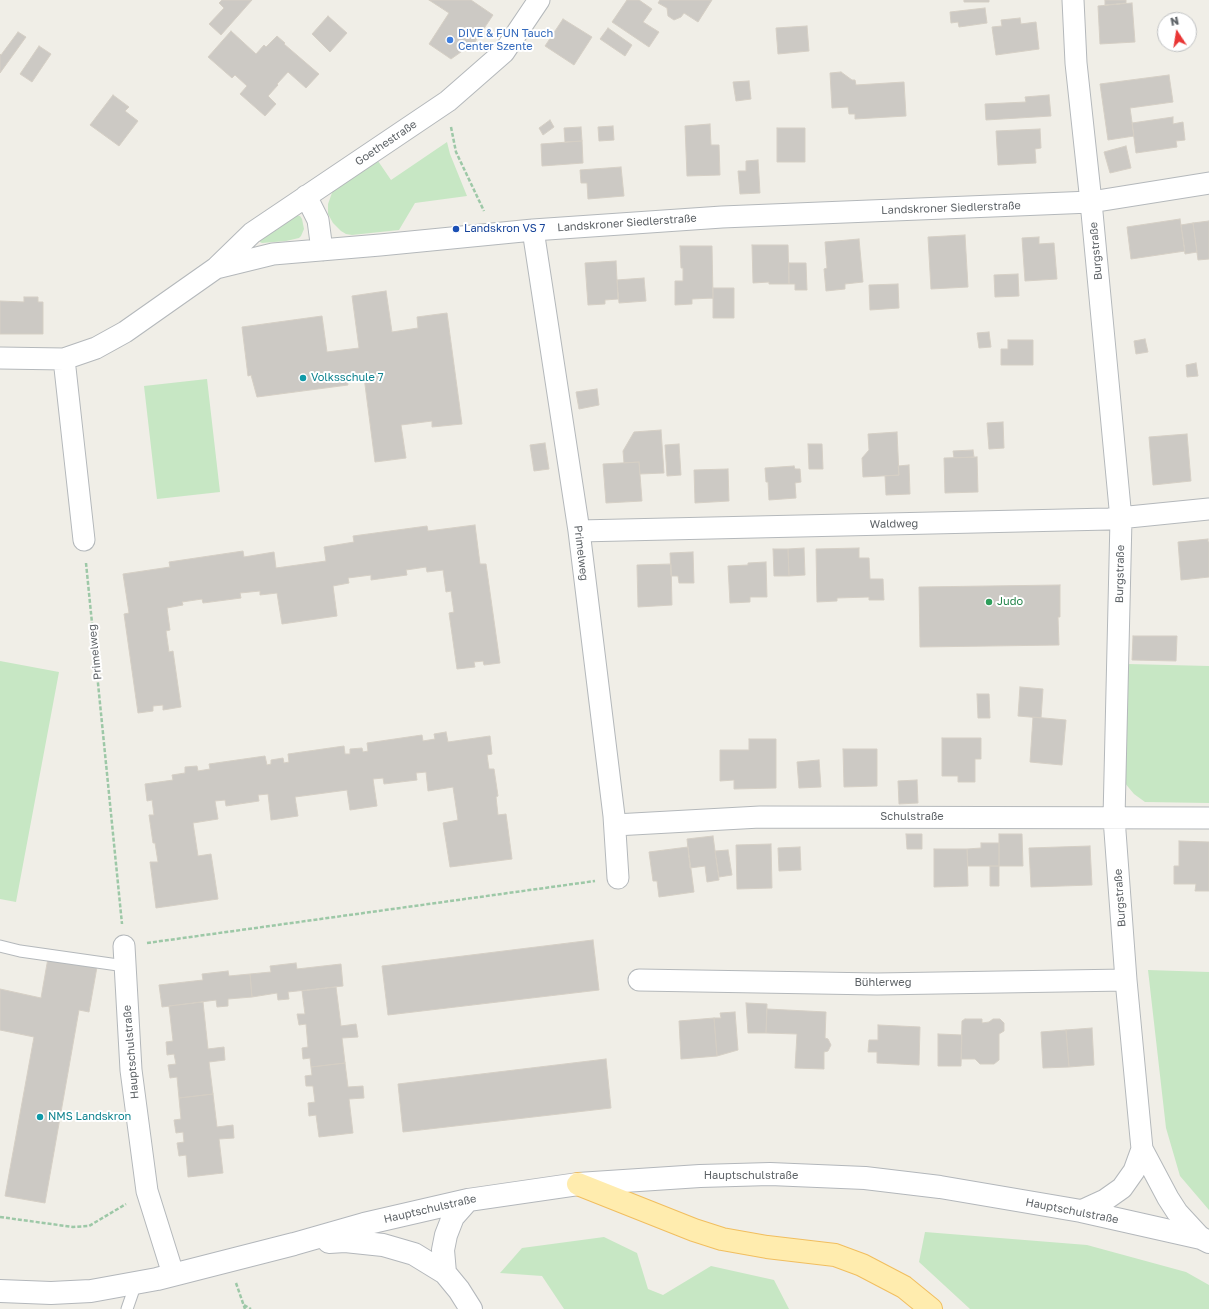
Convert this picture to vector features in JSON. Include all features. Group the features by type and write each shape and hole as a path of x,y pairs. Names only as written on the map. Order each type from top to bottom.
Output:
{"main road":[{"name":"Hauptschulstraße","path":"0,1291 51,1293 90,1291 157,1279 294,1244 364,1224 468,1200 578,1184 700,1176 770,1174 865,1178 940,1187 1081,1211 1205,1240"},
{"path":"578,1184 694,1230 722,1238 767,1247 835,1256 862,1265 904,1287 931,1309"},
{"path":"445,1273 443,1250 446,1235 453,1217 468,1200"},
{"name":"Hauptschulstraße","path":"294,1244 345,1241 383,1245 414,1254 445,1273 459,1290 471,1309"}],"street":[{"name":"Goethestraße","path":"216,268 252,233 448,101 504,52 539,0"},
{"name":"Burgstraße","path":"1073,0 1076,63 1091,202 1121,519 1114,818 1126,980 1142,1149 1134,1171 1122,1188 1105,1200 1081,1211"},
{"name":"Landskroner Siedlerstraße","path":"0,358 64,359 96,348 125,332 216,268 273,254 533,230 722,217 1091,202 1209,183"},
{"path":"306,196 318,220 322,250"},
{"name":"Primelweg","path":"533,230 579,531 615,825 618,878"},
{"path":"64,359 84,540"},
{"name":"Waldweg","path":"579,531 1121,519 1209,509"},
{"name":"Schulstraße","path":"615,825 760,817 1209,818"},
{"name":"Hauptschulstraße","path":"124,946 131,1070 147,1191 173,1274"},
{"name":"Bühlerweg","path":"639,980 877,984 1126,980"},
{"name":"Burgstraße","path":"1142,1149 1177,1212 1205,1240"}],"lane":[{"path":"0,946 20,951 125,966"},
{"path":"127,1309 136,1283"}],"path":[{"path":"450,124 456,152 485,214"},
{"name":"Primelweg","path":"84,540 124,946"},
{"path":"124,946 618,878"},
{"path":"0,1217 73,1227 89,1226 147,1191"},
{"path":"244,1305 251,1309"}],"green space":[{"path":"447,142 450,154 467,196 415,203 399,230 352,235 341,231 333,223 328,214 328,204 333,190 378,161 391,180"},
{"path":"296,215 300,216 302,219 304,229 299,238 286,241 262,243 259,241"},
{"path":"207,379 220,492 157,499 144,386"},
{"path":"0,661 59,672 16,902 0,899"},
{"path":"1128,664 1209,666 1209,803 1145,802 1134,794 1124,782"},
{"path":"1148,970 1209,972 1209,1210 1180,1176 1166,1128"},
{"path":"925,1232 1087,1245 1186,1272 1209,1285 1209,1309 970,1309 919,1262"},
{"path":"604,1237 637,1253 648,1289 663,1295 711,1266 774,1280 789,1309 564,1309 542,1276 500,1273 522,1248"}],"building":[{"path":"222,0 252,0 221,35 209,24 224,8 219,3"},
{"path":"429,0 471,0 493,15 475,42 451,59 429,44 449,13"},
{"path":"627,0 639,0 652,9 643,22 659,32 649,47 612,22"},
{"path":"660,0 712,0 698,22 684,13 681,17 674,20 668,16 667,8 658,3"},
{"path":"964,0 989,0 989,2 964,2"},
{"path":"1105,0 1126,0 1126,3 1105,5"},
{"path":"1132,3 1135,42 1100,44 1098,6"},
{"path":"985,8 987,23 959,27 958,22 951,23 950,12"},
{"path":"328,16 347,33 330,52 312,34"},
{"path":"1020,18 1021,24 1036,22 1039,49 996,55 992,27 1002,26 1001,20"},
{"path":"563,19 592,37 574,65 545,46"},
{"path":"807,26 809,51 778,54 776,28"},
{"path":"608,28 632,45 625,56 600,39"},
{"path":"231,31 256,54 264,45 266,47 277,36 285,43 284,44 319,74 306,88 288,72 268,96 276,104 265,116 240,94 247,86 235,75 232,78 208,57"},
{"path":"18,32 26,37 0,73 0,54 1,55"},
{"path":"39,46 51,54 32,82 20,74"},
{"path":"841,72 852,80 855,80 856,85 904,82 906,116 855,119 855,114 849,114 848,107 832,108 830,73"},
{"path":"1169,75 1173,102 1130,108 1134,136 1108,140 1100,84"},
{"path":"749,81 751,99 736,101 733,82"},
{"path":"113,95 129,107 125,111 138,121 119,146 90,125"},
{"path":"1049,95 1051,116 986,120 985,104 1026,102 1025,97"},
{"path":"1173,117 1173,124 1183,122 1185,140 1176,141 1177,147 1136,153 1132,123"},
{"path":"550,120 554,127 543,135 539,128"},
{"path":"710,124 711,145 719,145 720,175 687,176 685,126"},
{"path":"613,126 614,140 599,141 598,127"},
{"path":"581,127 582,141 565,142 564,128"},
{"path":"777,128 805,128 805,162 777,162"},
{"path":"1040,129 1041,148 1035,149 1036,163 998,165 996,131"},
{"path":"582,141 583,163 542,166 541,144"},
{"path":"1126,146 1131,168 1110,173 1104,152"},
{"path":"758,160 760,193 740,194 738,171 746,171 746,161"},
{"path":"621,167 624,196 588,199 587,183 581,183 580,170"},
{"path":"1180,219 1185,251 1131,259 1127,227"},
{"path":"1209,221 1209,259 1198,260 1193,223"},
{"path":"1193,223 1197,252 1185,254 1181,225"},
{"path":"965,235 968,287 931,289 928,237"},
{"path":"1039,237 1039,244 1054,243 1057,279 1025,281 1022,238"},
{"path":"859,239 863,282 845,284 845,289 826,291 824,269 827,268 825,242"},
{"path":"752,245 788,245 789,284 769,284 769,282 753,283"},
{"path":"680,246 712,246 713,298 692,299 692,304 675,305 675,281 683,281"},
{"path":"616,261 618,299 605,300 605,304 588,305 585,263"},
{"path":"789,263 806,263 807,290 795,290 795,284 789,284"},
{"path":"1018,274 1019,296 995,297 994,275"},
{"path":"644,278 646,301 619,303 617,280"},
{"path":"898,284 899,308 870,310 869,285"},
{"path":"713,288 734,288 734,318 713,318"},
{"name":"Volksschule 7","path":"386,291 392,332 418,328 417,317 447,313 462,424 432,427 432,421 401,425 406,458 375,462 364,377 347,379 348,385 257,397 251,375 248,376 242,327 322,316 327,352 359,348 352,296"},
{"path":"24,297 38,297 38,302 43,302 43,334 0,334 0,301 24,302"},
{"path":"989,332 991,347 979,348 977,333"},
{"path":"1145,339 1148,352 1136,354 1134,341"},
{"path":"1008,340 1033,340 1033,365 1001,365 1001,349 1008,349"},
{"path":"1196,363 1198,376 1187,377 1186,365"},
{"path":"597,389 599,405 579,409 576,392"},
{"path":"1003,422 1004,448 989,449 987,423"},
{"path":"661,430 664,473 640,474 639,462 624,463 623,451 634,432"},
{"path":"897,432 899,475 863,477 862,458 869,450 868,434"},
{"path":"1187,434 1191,481 1153,485 1149,437"},
{"path":"545,443 549,469 534,471 530,445"},
{"path":"679,444 681,475 667,476 665,445"},
{"path":"808,444 822,444 823,469 809,469"},
{"path":"973,450 974,457 954,458 953,451"},
{"path":"977,457 978,492 945,493 944,458"},
{"path":"639,462 642,501 606,503 603,464"},
{"path":"909,465 910,494 886,495 885,476 899,475 898,466"},
{"path":"794,466 795,469 800,469 801,482 795,483 796,498 769,500 768,482 766,482 765,468"},
{"path":"728,469 729,501 695,503 694,470"},
{"path":"475,525 480,564 486,564 500,663 484,665 483,661 474,662 475,667 457,669 449,613 454,612 451,591 446,592 443,570 427,572 426,567 406,570 407,575 371,580 371,575 348,578 349,583 333,586 337,616 282,624 277,593 260,595 260,591 240,593 241,598 203,603 202,599 182,602 183,605 167,608 170,630 166,631 169,652 173,651 181,707 163,710 163,705 153,706 153,711 138,713 124,614 129,613 123,574 170,567 169,562 243,551 244,557 274,552 276,568 326,561 324,547 354,542 353,536 427,526 428,531"},
{"path":"1208,539 1209,577 1181,580 1178,542"},
{"path":"804,548 805,575 789,576 788,549"},
{"path":"859,548 859,558 869,558 870,579 883,579 884,600 869,600 869,597 837,598 837,601 817,602 816,549"},
{"path":"773,549 788,549 789,576 774,576"},
{"path":"693,552 694,583 679,583 678,576 671,576 670,553"},
{"path":"766,562 767,597 750,597 750,602 730,603 728,566"},
{"path":"671,564 672,605 638,607 637,565"},
{"name":"Judo","path":"1060,585 1060,617 1058,617 1059,645 920,647 919,587"},
{"path":"1133,636 1177,636 1176,661 1132,660"},
{"path":"1020,687 1043,689 1041,718 1018,716"},
{"path":"977,694 989,694 990,718 978,718"},
{"path":"1033,717 1066,720 1062,765 1030,762"},
{"path":"446,732 448,742 490,736 492,754 487,755 489,769 494,769 498,796 496,797 498,815 506,814 512,859 450,867 443,823 458,820 453,787 428,791 426,772 416,773 417,780 384,784 383,778 373,779 377,806 350,810 347,790 295,797 298,816 271,820 268,794 258,795 259,801 226,806 225,800 215,801 218,819 193,823 198,856 211,854 218,899 156,908 150,862 158,862 155,843 153,843 149,815 154,815 152,800 147,801 145,784 173,780 172,775 185,773 185,767 197,766 198,771 210,769 209,764 265,756 267,765 271,764 271,760 283,758 284,763 289,762 288,754 344,746 345,754 350,754 350,749 362,748 363,752 368,751 367,743 422,735 423,741 435,739 434,734"},
{"path":"942,738 981,738 981,759 975,759 975,782 958,782 958,776 942,776"},
{"path":"749,739 776,739 776,788 734,789 734,780 720,781 720,750 749,750"},
{"path":"843,749 877,749 877,786 844,787"},
{"path":"819,760 821,787 799,788 797,762"},
{"path":"917,780 918,803 899,804 898,781"},
{"path":"906,834 922,834 922,849 907,849"},
{"path":"999,834 1022,834 1023,866 999,866"},
{"path":"713,836 719,880 707,882 705,866 690,868 687,839"},
{"path":"1179,841 1209,842 1209,891 1195,891 1196,884 1174,884 1174,866 1179,866"},
{"path":"981,843 999,843 999,866 968,866 967,849 981,848"},
{"path":"771,844 772,888 737,889 736,845"},
{"path":"1090,846 1092,885 1031,887 1029,848"},
{"path":"688,847 694,892 659,897 657,881 653,881 649,852"},
{"path":"800,847 801,870 779,871 778,848"},
{"path":"934,849 967,849 968,886 934,887"},
{"path":"728,850 732,875 719,877 715,851"},
{"path":"990,866 999,866 999,886 990,886"},
{"path":"593,940 599,990 388,1015 382,966"},
{"name":"NMS Landskron","path":"48,958 97,967 89,1012 79,1010 45,1203 5,1196 34,1037 0,1030 0,989 41,998"},
{"path":"296,963 297,969 341,964 343,986 288,992 289,999 278,1000 277,993 252,997 250,974 271,972 270,966"},
{"path":"228,971 229,976 250,974 252,997 228,999 228,1006 217,1007 216,1000 162,1007 159,985 203,980 202,974"},
{"path":"336,987 341,1026 356,1024 358,1037 342,1038 345,1063 311,1067 310,1058 303,1059 302,1048 308,1047 306,1024 299,1025 297,1014 305,1014 302,991"},
{"path":"203,1002 208,1049 224,1047 225,1060 209,1062 213,1094 179,1098 177,1077 170,1078 168,1065 176,1064 174,1054 167,1055 166,1042 173,1041 169,1006"},
{"path":"746,1003 767,1004 766,1033 748,1033"},
{"path":"767,1009 826,1012 825,1038 828,1039 831,1045 828,1051 824,1052 824,1069 795,1068 797,1034 766,1033"},
{"path":"735,1012 738,1050 717,1056 714,1018 721,1018 720,1013"},
{"path":"714,1018 717,1056 681,1059 679,1021"},
{"path":"965,1019 982,1019 982,1023 989,1022 993,1019 1000,1019 1004,1023 1004,1031 999,1034 999,1060 994,1064 980,1064 975,1059 961,1059 962,1021"},
{"path":"878,1025 920,1027 919,1065 877,1063 877,1052 868,1052 869,1040 878,1040"},
{"path":"1092,1028 1094,1065 1069,1067 1066,1030"},
{"path":"1066,1030 1069,1067 1043,1068 1041,1032"},
{"path":"938,1034 962,1035 961,1066 938,1066"},
{"path":"606,1059 611,1108 403,1132 398,1084"},
{"path":"345,1063 348,1087 363,1086 364,1098 349,1099 353,1133 319,1137 316,1115 309,1116 308,1103 315,1102 313,1086 306,1086 305,1076 312,1075 311,1067"},
{"path":"213,1094 217,1127 233,1125 234,1138 219,1139 223,1173 188,1177 186,1155 179,1156 177,1143 184,1142 183,1132 176,1133 174,1120 181,1119 179,1098"}],"place":[{"name":"DIVE & FUN Tauch Center Szente","path":"450,40"},
{"name":"Landskron VS 7","path":"456,229"},
{"name":"Volksschule 7","path":"303,378"},
{"name":"Judo","path":"989,602"},
{"name":"NMS Landskron","path":"40,1117"}]}
